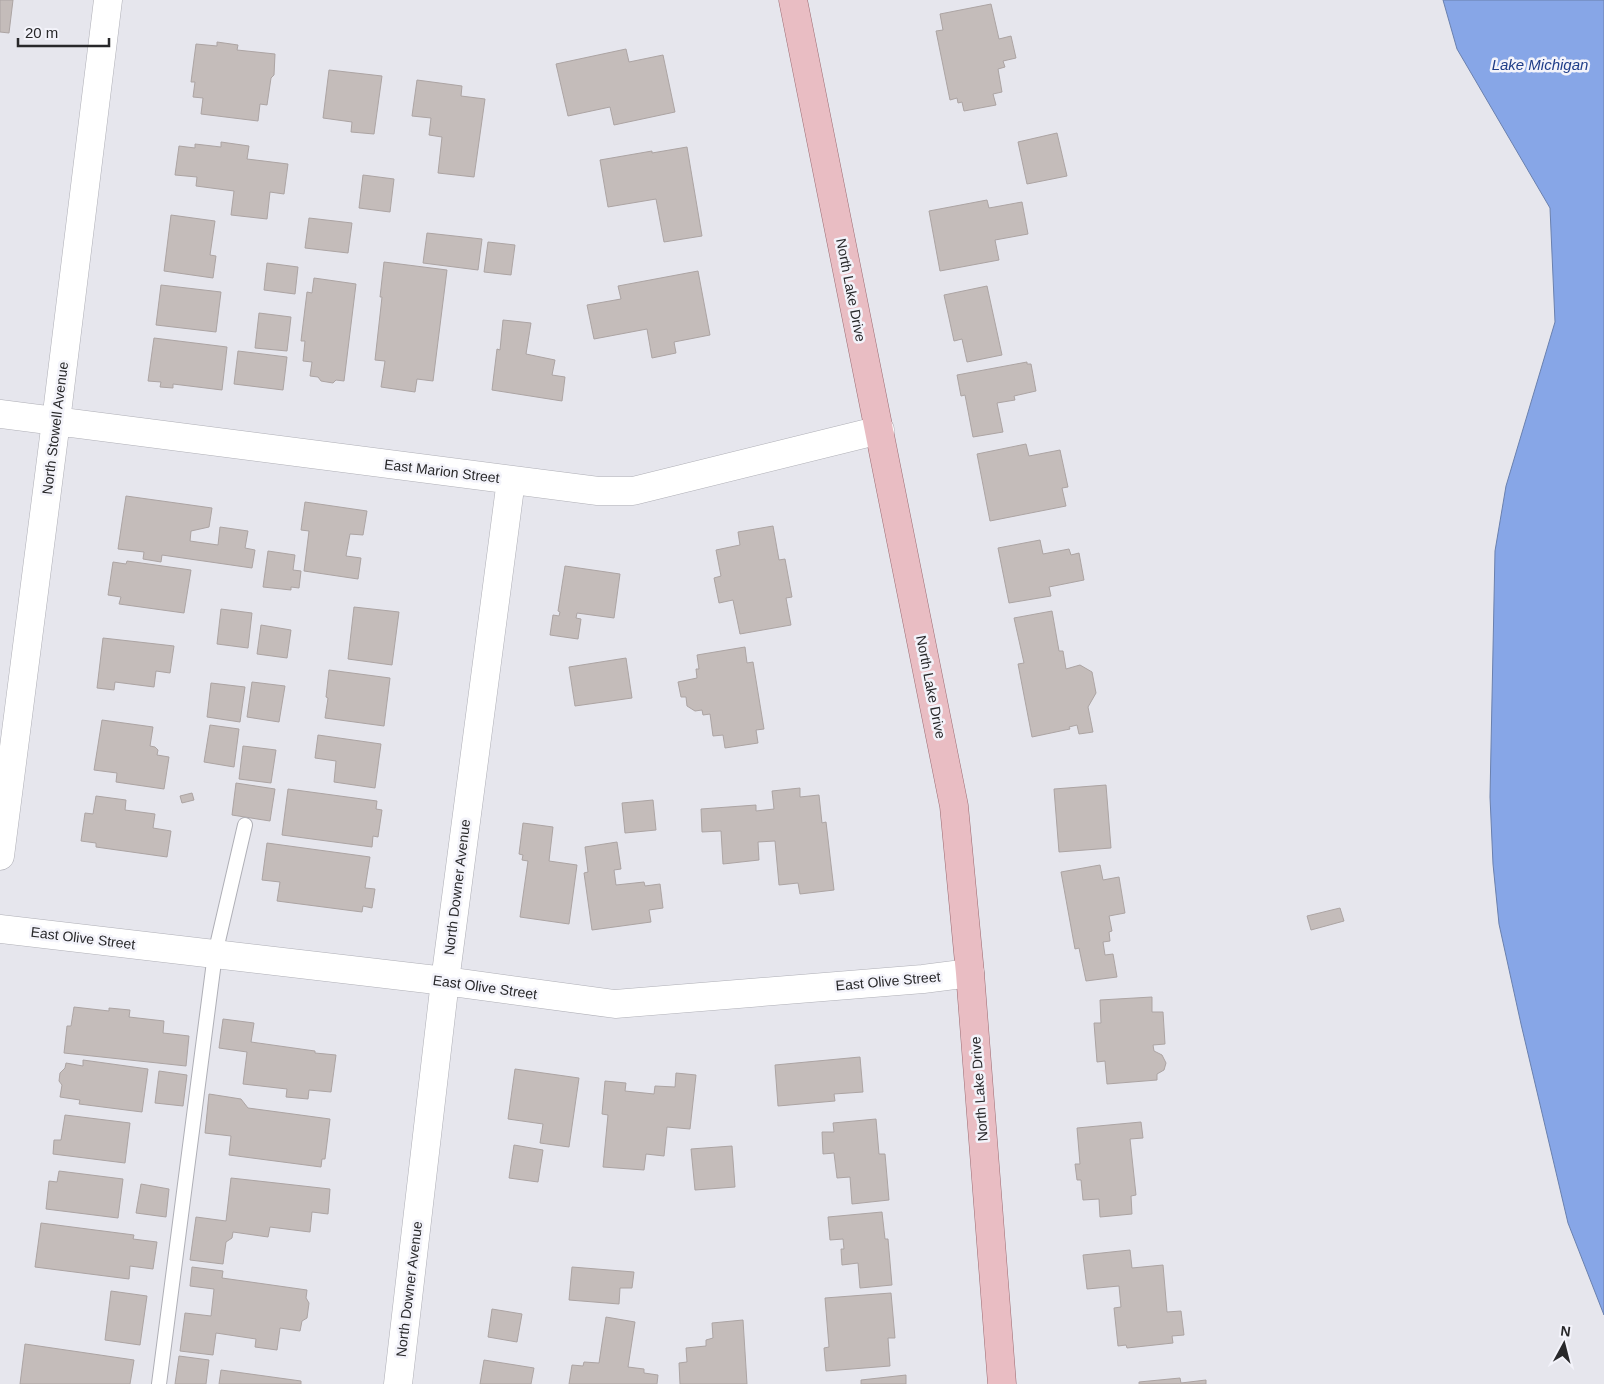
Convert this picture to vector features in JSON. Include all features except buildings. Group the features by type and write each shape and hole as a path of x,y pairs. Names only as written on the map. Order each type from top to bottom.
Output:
{"main road":[{"name":"North Lake Drive","path":"792,0 880,430 954,806 970,974 1002,1384"}],"street":[{"name":"North Stowell Avenue","path":"0,856 108,0"},
{"name":"East Marion Street","path":"0,414 598,491 633,491 880,430"},
{"name":"North Downer Avenue","path":"398,1384 445,981 511,480"},
{"name":"East Olive Street","path":"0,928 445,981 615,1004 970,974"}],"lane":[{"path":"159,1384 215,954 245,825"}],"water":[{"name":"Lake Michigan","path":"1443,0 1604,0 1604,1315 1568,1223 1499,924 1493,864 1490,797 1495,551 1506,486 1555,322 1550,208 1457,49"}]}
